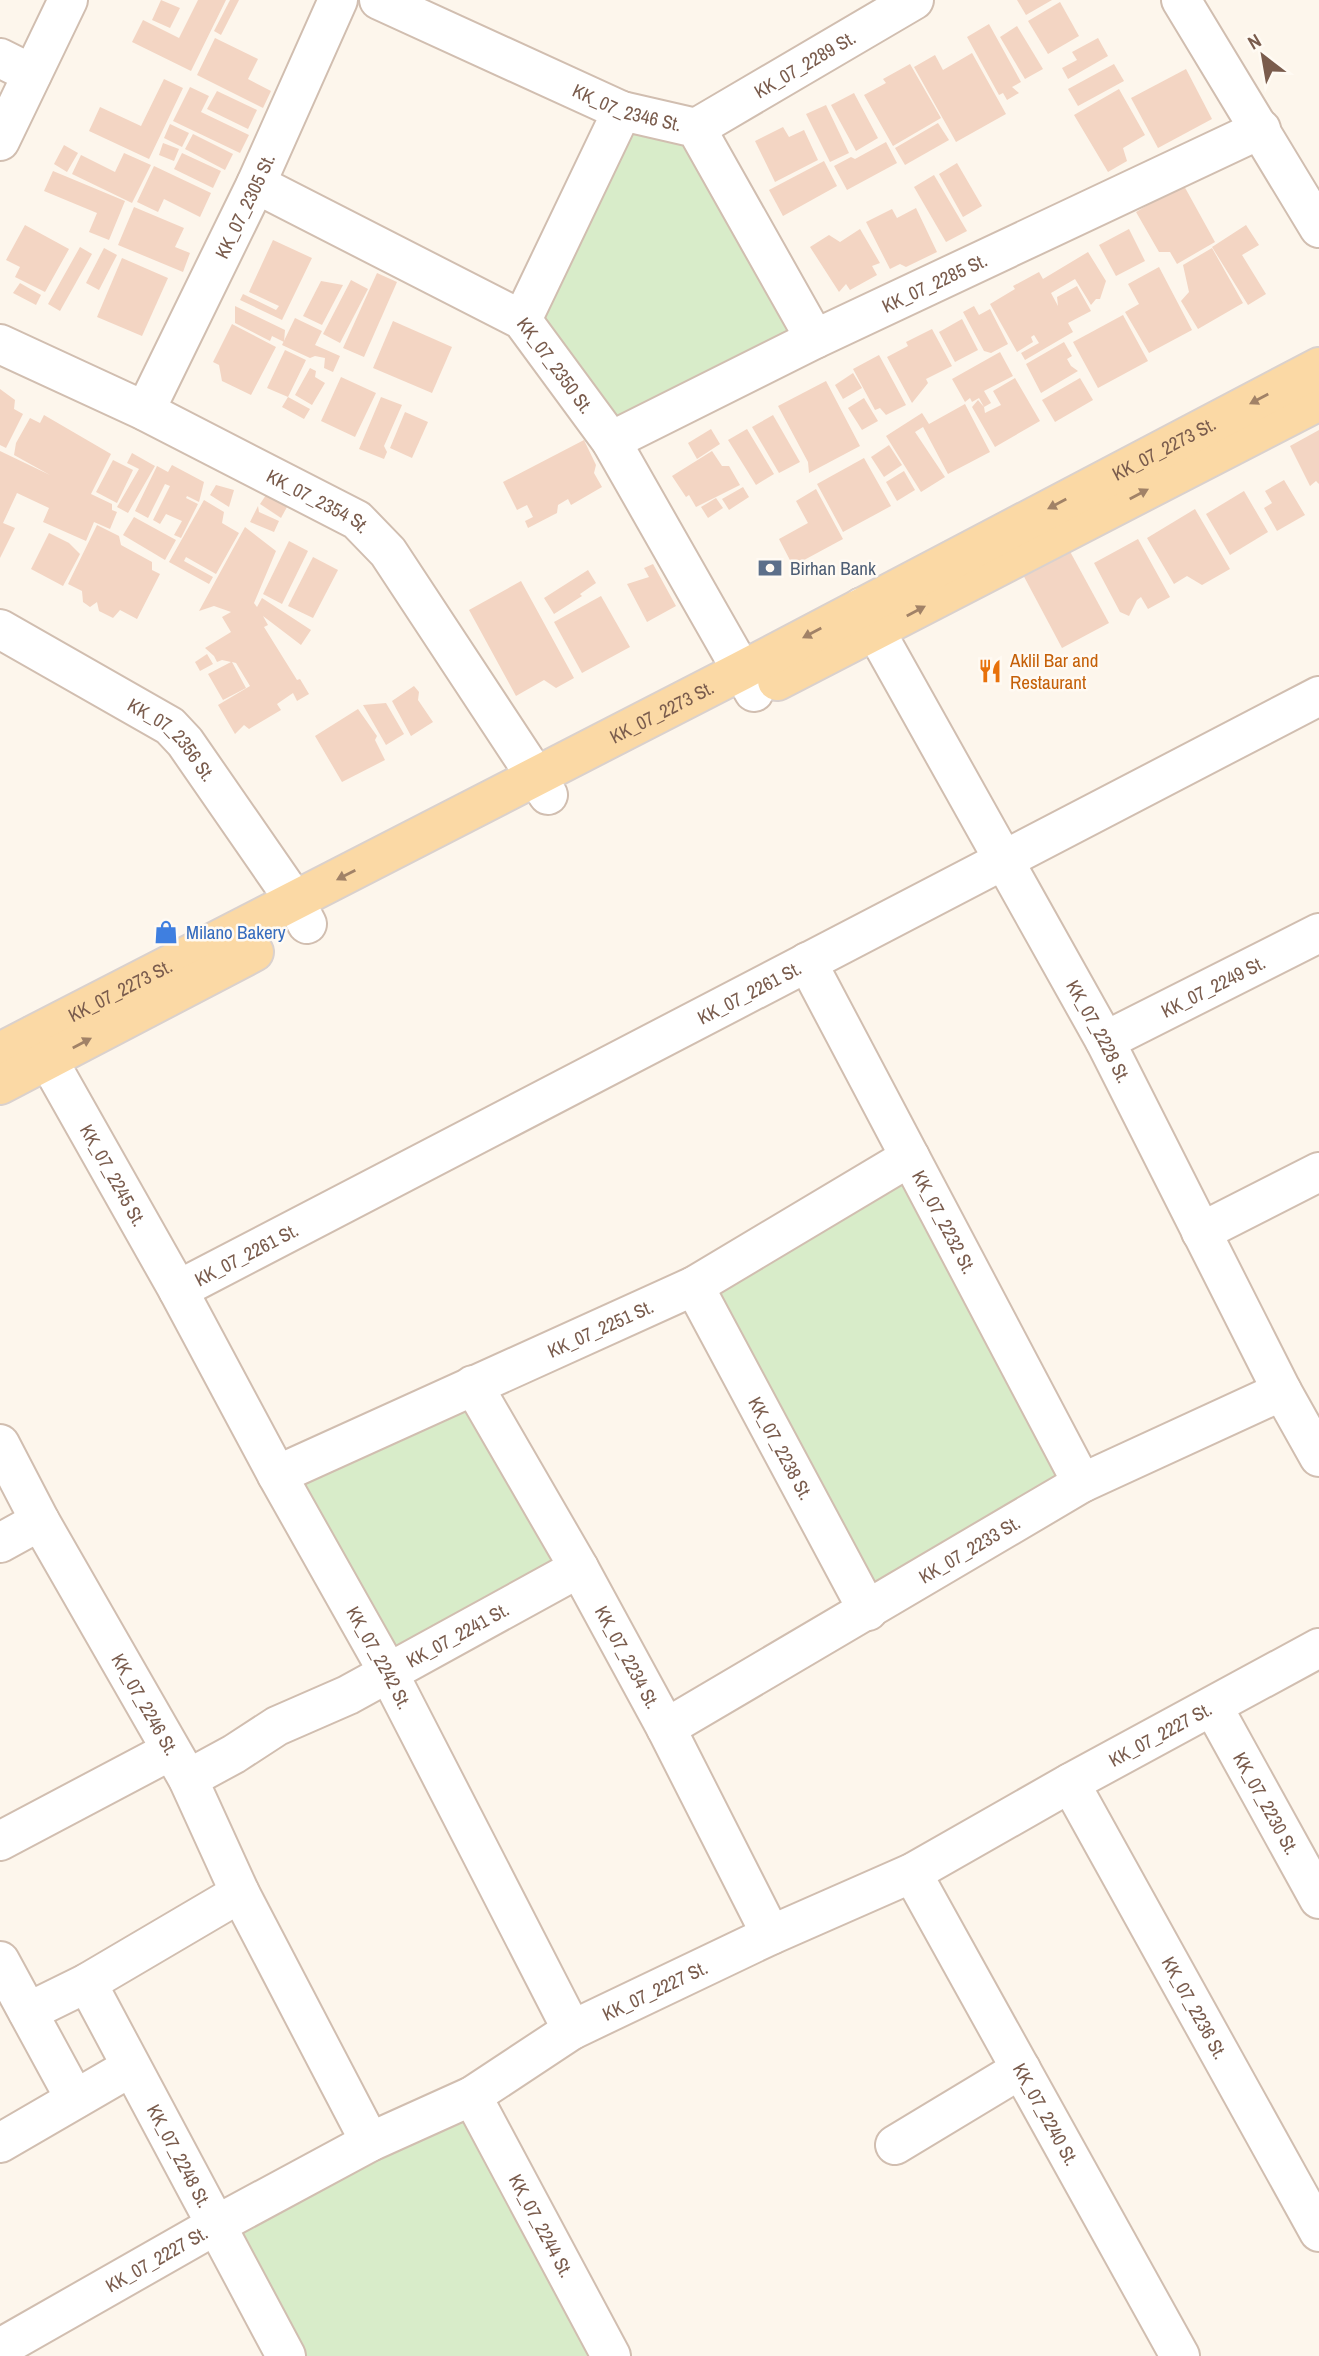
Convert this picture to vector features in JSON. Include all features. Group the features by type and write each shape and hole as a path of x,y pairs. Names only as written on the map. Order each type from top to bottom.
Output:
{"main road":[{"name":"KK_07_2273 St.","path":"868,619 1319,367"},
{"name":"KK_07_2273 St.","path":"0,1085 41,1048 542,786 868,619 1319,401"},
{"name":"KK_07_2273 St.","path":"0,1052 41,1048"}],"street":[{"path":"0,141 16,66 68,0"},
{"name":"KK_07_2305 St.","path":"145,411 256,184 338,0"},
{"name":"KK_07_2346 St.","path":"379,0 622,111 696,128 815,339"},
{"path":"1181,0 1319,228"},
{"name":"KK_07_2289 St.","path":"696,128 900,2"},
{"path":"522,320 622,111"},
{"name":"KK_07_2285 St.","path":"611,441 815,339 1261,129"},
{"name":"KK_07_2350 St.","path":"256,184 522,320 611,441 747,681"},
{"name":"KK_07_2354 St.","path":"0,344 145,411 357,520 388,552 542,786"},
{"name":"KK_07_2228 St.","path":"868,619 1105,1041 1282,1391 1316,1443"},
{"name":"KK_07_2356 St.","path":"3,638 170,726 185,741 301,912"},
{"name":"KK_07_2261 St.","path":"178,1290 1319,696"},
{"name":"KK_07_2249 St.","path":"1105,1041 1319,933"},
{"name":"KK_07_2232 St.","path":"807,962 1082,1483"},
{"name":"KK_07_2245 St.","path":"41,1048 178,1290"},
{"name":"KK_07_2251 St.","path":"277,1475 694,1286 910,1157"},
{"path":"1200,1232 1319,1172"},
{"name":"KK_07_2238 St.","path":"694,1286 868,1611"},
{"name":"KK_07_2242 St.","path":"178,1290 277,1475 388,1672 572,2030"},
{"name":"KK_07_2234 St.","path":"472,1385 579,1568 666,1728 771,1935"},
{"name":"KK_07_2233 St.","path":"666,1728 1082,1483 1282,1391"},
{"name":"KK_07_2246 St.","path":"0,1444 40,1521 179,1765 240,1893 369,2142"},
{"path":"0,1543 40,1521"},
{"name":"KK_07_2241 St.","path":"5,1827 179,1765 234,1754 277,1726 322,1708 579,1568"},
{"name":"KK_07_2227 St.","path":"1,2344 369,2142 472,2096 572,2030 771,1935 912,1873 1070,1783 1319,1648"},
{"name":"KK_07_2230 St.","path":"1213,1707 1319,1899"},
{"name":"KK_07_2236 St.","path":"1070,1783 1319,2232"},
{"name":"KK_07_2240 St.","path":"912,1873 1180,2356"},
{"path":"28,2012 87,1983 240,1893"},
{"path":"0,1961 75,2099"},
{"name":"KK_07_2248 St.","path":"87,1983 286,2356"},
{"path":"0,2143 131,2067"},
{"path":"895,2145 1021,2069"},
{"name":"KK_07_2244 St.","path":"472,2096 611,2356"}],"green space":[{"path":"622,111 696,128 815,339 611,441 522,320"},
{"path":"910,1157 1082,1483 868,1611 694,1286"},
{"path":"473,1385 579,1568 388,1672 277,1475"},
{"path":"472,2096 618,2356 286,2356 216,2225"}],"building":[{"path":"161,0 180,8 170,28 152,20"},
{"path":"198,0 226,0 191,71 132,42 143,20 179,38"},
{"path":"230,0 239,0 221,35 214,31"},
{"path":"1017,0 1052,0 1026,15"},
{"path":"1060,2 1079,36 1048,54 1028,21"},
{"path":"989,24 1021,82 1012,87 1019,93 1007,100 1003,93 999,95 967,37"},
{"path":"1017,26 1043,69 1025,79 1000,37"},
{"path":"215,38 258,59 248,79 271,91 263,108 197,75"},
{"path":"1098,38 1108,56 1068,79 1062,68 1077,60 1072,52"},
{"path":"972,53 1006,114 956,142 914,67 935,55 943,70"},
{"path":"910,64 941,118 893,146 864,95 886,83 883,79"},
{"path":"1114,64 1124,81 1078,106 1068,89"},
{"path":"1186,69 1212,119 1158,148 1131,98"},
{"path":"164,79 183,88 149,159 89,131 100,107 141,126"},
{"path":"190,87 209,96 201,112 249,135 240,153 173,121"},
{"path":"1119,89 1145,135 1123,148 1127,161 1108,172 1074,115"},
{"path":"217,91 257,110 248,129 207,109"},
{"path":"854,93 878,138 856,151 831,105"},
{"path":"826,105 849,153 830,162 806,114"},
{"path":"938,123 949,140 905,165 895,148"},
{"path":"170,124 189,133 182,147 164,138"},
{"path":"783,127 789,137 804,130 818,160 775,182 755,141"},
{"path":"193,134 233,154 225,170 185,149"},
{"path":"886,142 897,163 847,190 834,166 851,157 855,159"},
{"path":"163,143 179,149 174,161 159,155"},
{"path":"64,145 78,153 67,172 54,164"},
{"path":"124,153 151,165 132,203 72,174 81,155 115,172"},
{"path":"182,153 221,171 213,188 174,169"},
{"path":"824,161 837,186 783,216 769,190"},
{"path":"957,163 982,206 963,217 939,174"},
{"path":"154,166 211,193 200,217 164,199 158,212 137,202"},
{"path":"53,171 125,201 109,240 89,232 97,213 44,191"},
{"path":"934,175 967,231 946,242 914,187"},
{"path":"1183,184 1215,242 1177,264 1170,252 1159,252 1136,212"},
{"path":"134,207 184,228 175,247 190,253 183,272 118,245"},
{"path":"916,208 937,252 906,267 900,264 890,269 866,222 892,209 897,218"},
{"path":"25,225 69,249 45,292 15,277 20,267 6,260"},
{"path":"1246,225 1259,245 1242,255 1266,294 1248,305 1212,247"},
{"path":"860,229 880,263 872,266 877,275 850,290 846,284 839,292 810,247 829,235 840,242"},
{"path":"1129,229 1145,261 1116,276 1099,245"},
{"path":"273,240 312,258 282,320 240,300 243,294 276,310 279,306 249,292"},
{"path":"80,247 92,254 60,311 48,304"},
{"path":"104,248 117,255 99,290 86,283"},
{"path":"1212,248 1243,303 1198,329 1181,301 1189,292 1183,265"},
{"path":"1088,252 1106,281 1100,299 1096,299 1091,305 1075,279 1051,293 1058,306 1057,297 1077,286 1091,311 1068,323 1073,332 1025,360 1021,353 1039,343 1034,335 1031,337 1033,342 1017,352 990,304 1015,289 1013,286 1039,272 1043,279"},
{"path":"122,258 168,278 142,336 97,317"},
{"path":"1159,267 1192,330 1149,353 1125,312 1139,304 1128,284"},
{"path":"377,273 397,282 364,357 343,348"},
{"path":"351,280 368,289 340,343 323,334"},
{"path":"321,281 343,285 322,325 303,316"},
{"path":"20,283 41,295 36,305 13,293"},
{"path":"235,306 285,330 284,342 272,336 270,341 235,323"},
{"path":"974,306 979,315 990,309 1008,344 991,353 984,351 963,312"},
{"path":"1123,315 1148,361 1098,388 1073,342"},
{"path":"295,318 322,331 315,345 340,356 333,372 324,368 325,358 310,358 282,345"},
{"path":"962,319 978,350 955,362 939,332"},
{"path":"393,321 452,347 432,393 373,368"},
{"path":"232,324 276,347 251,395 222,381 219,365 213,362"},
{"path":"932,329 952,366 926,379 928,383 912,403 887,357 908,346 906,342"},
{"path":"1064,342 1072,356 1067,359 1078,371 1041,393 1026,364"},
{"path":"285,350 306,360 288,397 267,388"},
{"path":"1000,352 1013,376 984,391 991,403 984,407 979,398 972,402 970,398 965,402 952,379"},
{"path":"879,355 906,405 886,415 880,408 875,410 853,369"},
{"path":"310,368 316,371 315,377 325,383 312,405 295,395"},
{"path":"853,373 862,388 843,399 835,385"},
{"path":"341,377 376,393 355,437 321,421"},
{"path":"1015,378 1040,421 995,447 972,407 978,400 985,413 1001,405 993,391"},
{"path":"1080,378 1093,400 1055,422 1042,400"},
{"path":"826,381 860,446 809,473 808,462 778,406"},
{"path":"0,389 15,400 14,409 23,414 6,448 0,445"},
{"path":"288,397 310,409 304,419 282,407"},
{"path":"381,397 402,405 384,446 387,452 384,459 359,449"},
{"path":"864,398 878,421 862,430 848,408"},
{"path":"965,404 990,452 948,474 923,427 915,432 945,477 921,492 886,436 922,413 929,424"},
{"path":"405,412 428,422 412,458 390,448"},
{"path":"44,415 111,454 91,494 112,504 112,510 117,512 110,529 94,522 86,541 43,522 49,508 17,493 3,523 15,528 0,558 0,451 50,475 14,455 16,443 30,418 40,423"},
{"path":"773,415 800,462 779,473 752,427"},
{"path":"711,429 720,444 697,459 688,443"},
{"path":"747,429 774,474 756,485 728,440"},
{"path":"1319,430 1319,484 1316,481 1310,486 1290,446"},
{"path":"584,440 596,465 594,473 602,487 571,505 568,499 558,505 557,513 528,528 525,521 533,517 527,505 517,510 503,482"},
{"path":"889,445 902,465 884,477 871,457"},
{"path":"712,451 722,466 729,466 740,485 696,507 672,476"},
{"path":"132,453 155,466 128,513 117,507 139,469 127,463"},
{"path":"864,458 891,506 843,532 817,484"},
{"path":"113,460 133,470 117,503 96,492"},
{"path":"172,465 204,482 199,502 187,496 186,498 198,504 181,538 174,535 182,521 166,514 160,524 153,520 170,486 165,484 148,518 135,511 157,466 168,472"},
{"path":"904,471 915,490 897,501 886,482"},
{"path":"1284,480 1305,515 1277,531 1264,508 1272,503 1265,491"},
{"path":"216,485 234,490 229,507 210,495"},
{"path":"743,487 749,497 729,510 722,499"},
{"path":"816,489 843,539 793,566 779,539 808,523 796,501"},
{"path":"1244,491 1268,532 1230,555 1206,514"},
{"path":"266,495 287,507 281,518 260,504"},
{"path":"716,498 723,508 708,518 701,507"},
{"path":"204,500 224,512 222,523 239,533 216,574 186,557 184,561 213,577 209,584 169,562"},
{"path":"258,506 259,512 279,521 274,532 250,522"},
{"path":"1195,509 1230,569 1202,585 1187,576 1174,584 1147,538"},
{"path":"134,517 176,540 165,560 123,535"},
{"path":"97,525 119,536 121,545 152,562 152,570 160,574 137,619 120,610 113,618 99,611 97,602 90,607 83,602 82,591 68,584"},
{"path":"245,527 276,551 254,603 257,607 262,598 311,630 301,645 263,616 268,625 264,627 297,680 300,679 309,694 297,701 293,693 277,704 281,710 249,729 244,725 235,734 218,705 250,686 236,663 232,662 246,688 223,700 208,674 231,662 217,662 205,648 231,632 222,617 231,612 214,606 199,611"},
{"path":"49,533 69,543 80,554 63,586 31,569"},
{"path":"1138,539 1170,597 1148,609 1141,597 1129,616 1120,612 1094,563"},
{"path":"289,541 308,551 282,604 263,594"},
{"path":"1067,546 1109,623 1062,648 1021,571"},
{"path":"313,557 338,570 313,618 288,606"},
{"path":"653,564 676,606 647,622 627,584 649,577 644,568"},
{"path":"588,570 596,583 580,594 582,596 554,614 544,598"},
{"path":"521,581 574,678 556,688 544,680 516,696 469,610"},
{"path":"601,596 630,647 582,673 554,622"},
{"path":"207,654 213,664 200,671 195,662"},
{"path":"414,686 419,692 418,700 433,722 411,736 392,701"},
{"path":"386,703 404,734 386,745 363,705"},
{"path":"358,709 377,736 375,740 385,760 342,782 315,736"}],"place":[{"name":"Birhan Bank","path":"770,568"},
{"name":"Aklil Bar and Restaurant","path":"990,671"},
{"name":"Milano Bakery","path":"166,932"}]}
